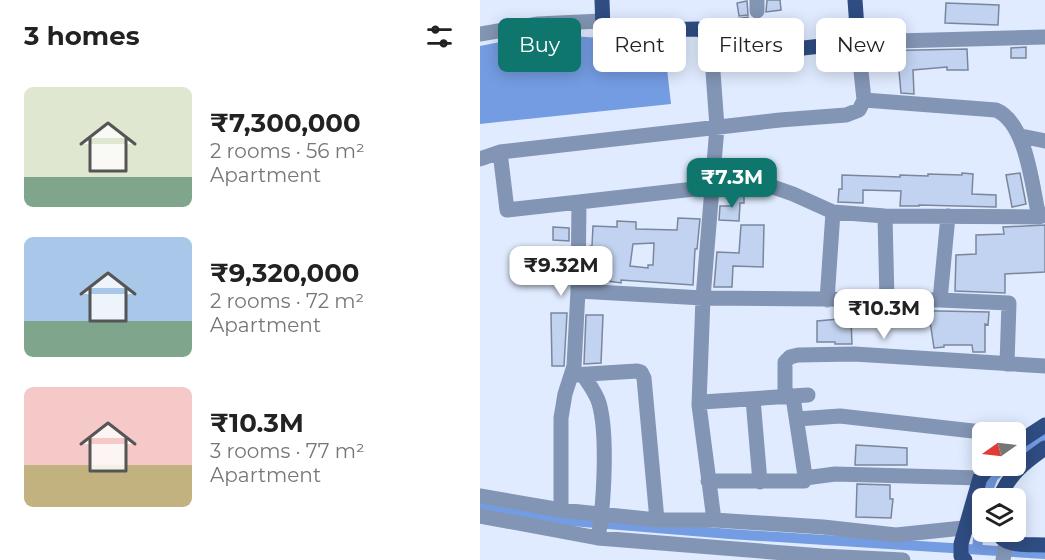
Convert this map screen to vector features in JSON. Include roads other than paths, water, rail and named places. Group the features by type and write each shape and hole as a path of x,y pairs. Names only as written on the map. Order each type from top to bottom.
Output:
{"main road":[{"path":"602,0 602,18"},
{"path":"855,0 856,18"},
{"path":"1026,435 1045,425"},
{"path":"1003,488 1022,464 1045,448"},
{"path":"979,488 980,478"},
{"path":"962,553 972,534"},
{"path":"1003,547 1045,545"}],"street":[{"path":"480,34 538,24 593,21"},
{"path":"906,41 1045,37"},
{"path":"713,72 717,127 703,298 699,405 714,520"},
{"path":"480,159 500,152 846,115 859,110 864,100 861,72"},
{"path":"500,152 507,210 712,187 754,185 773,187 833,212 885,216 1042,216 1021,136 1010,119 996,110 864,100"},
{"path":"1021,136 1045,141"},
{"path":"579,202 574,366 577,375 598,402 604,424 602,515 599,535"},
{"path":"827,300 833,212"},
{"path":"885,216 887,300"},
{"path":"940,300 948,216"},
{"path":"578,291 703,298 940,300 1009,303 1007,364"},
{"path":"806,478 795,396 785,362 790,357 854,354 1045,366"},
{"path":"577,375 641,372 644,378 657,520"},
{"path":"561,510 561,418 565,394 577,375"},
{"path":"699,405 704,401 795,396"},
{"path":"753,399 760,482"},
{"path":"797,419 840,416 972,431"},
{"path":"708,481 803,482 806,478 835,474 980,478"},
{"path":"480,496 602,515 657,520 714,520 823,527 896,535 972,526"},
{"path":"480,516 599,535 822,558 903,560"}],"water":[{"path":"581,37 593,37 593,72 667,72 671,104 480,124 480,46 498,42 498,72 581,72"}],"waterway":[{"path":"1026,450 1045,437"},
{"path":"989,488 994,476"},
{"path":"480,505 547,519 730,534 1045,554"},
{"path":"977,549 978,542"}]}
